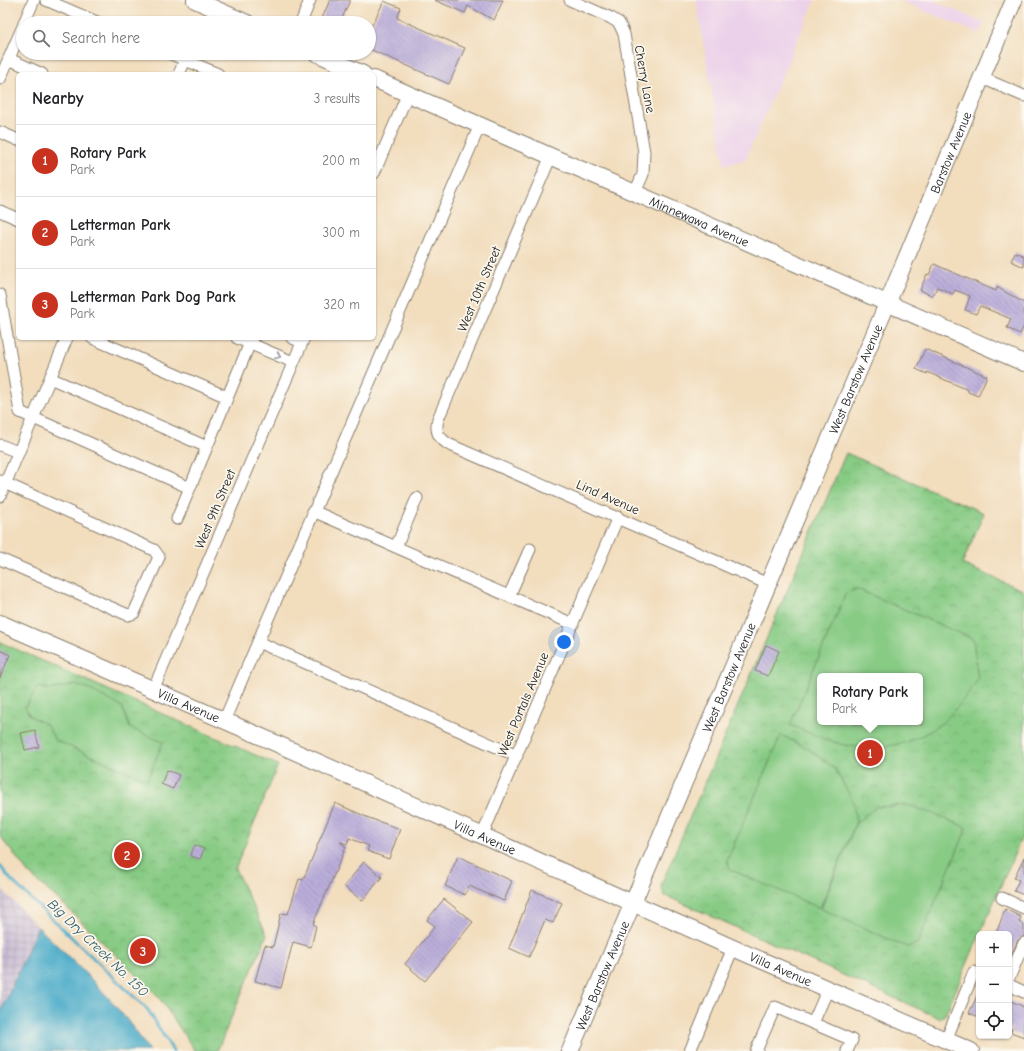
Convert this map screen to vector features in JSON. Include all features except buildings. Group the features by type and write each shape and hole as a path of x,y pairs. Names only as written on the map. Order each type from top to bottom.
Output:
{"main road":[{"path":"195,0 231,16"},
{"name":"Barstow Avenue","path":"888,304 1014,0"},
{"path":"332,60 359,72"},
{"name":"Minnewawa Avenue","path":"376,80 1024,363"},
{"name":"West Barstow Avenue","path":"570,1051 888,304"},
{"name":"Villa Avenue","path":"0,623 633,902 733,948 971,1051"}],"street":[{"path":"27,16 34,0"},
{"path":"46,0 83,16"},
{"path":"303,16 310,0"},
{"name":"Cherry Lane","path":"577,2 619,23 624,34 644,152 643,174 635,193"},
{"path":"0,79 16,41"},
{"path":"8,59 37,72"},
{"path":"180,72 185,60 213,72"},
{"path":"982,78 1024,96"},
{"path":"376,168 408,94"},
{"path":"224,721 480,125"},
{"path":"0,132 16,139"},
{"name":"West 10th Street","path":"438,434 436,426 438,419 551,156"},
{"path":"0,211 16,218"},
{"path":"0,295 20,412 190,488"},
{"path":"0,496 3,482 18,452 66,340"},
{"path":"97,340 227,397"},
{"name":"West 9th Street","path":"153,690 294,362 299,340"},
{"path":"177,519 251,341 294,362"},
{"path":"50,378 207,447"},
{"name":"Lind Avenue","path":"438,434 448,444 618,517 768,584"},
{"path":"0,444 18,452"},
{"path":"0,559 128,614 134,613 159,557 154,550 3,482"},
{"path":"396,547 417,498"},
{"path":"313,511 572,624"},
{"name":"West Portals Avenue","path":"482,836 618,517"},
{"path":"509,596 530,549"},
{"path":"258,642 517,756"},
{"path":"1002,898 1024,908"},
{"path":"1012,971 1024,943"},
{"path":"690,1051 733,948"},
{"path":"946,1040 976,973"},
{"path":"1012,986 1024,992"},
{"path":"813,1023 828,989"},
{"path":"756,1051 775,1007 852,1040 847,1051"}],"shaded area":[{"path":"696,0 815,0 745,160 724,165"},
{"path":"899,0 932,0 984,23 979,34"},
{"path":"0,887 38,927 0,1014"}],"green space":[{"path":"846,453 984,513 962,564 1024,591 1024,832 981,931 976,931 976,943 945,1015 939,1018 664,895 661,885"},
{"path":"857,589 973,639 978,679 956,709 932,730 921,736 909,741 883,747 857,747 840,744 790,725 846,593"},
{"path":"0,642 278,765 235,869 267,935 217,1051 195,1051 158,996 61,902 29,874 0,836"},
{"path":"74,685 87,688 122,707 130,728 163,742 147,780 55,740 47,725 30,716 25,707 38,687 49,690"},
{"path":"781,735 809,749 835,769 853,801 856,822 820,908 731,870 727,861"},
{"path":"907,805 937,815 967,828 917,944 907,947 821,909 856,823 876,807"}],"water":[{"path":"38,927 111,1001 125,1017 149,1051 0,1051 0,1014"}],"waterway":[{"name":"Big Dry Creek No. 150","path":"0,866 11,880 148,1010 173,1051"}],"place":[{"name":"Rotary Park","path":"870,753"},
{"name":"Letterman Park","path":"127,855"},
{"name":"Letterman Park Dog Park","path":"143,951"}]}
